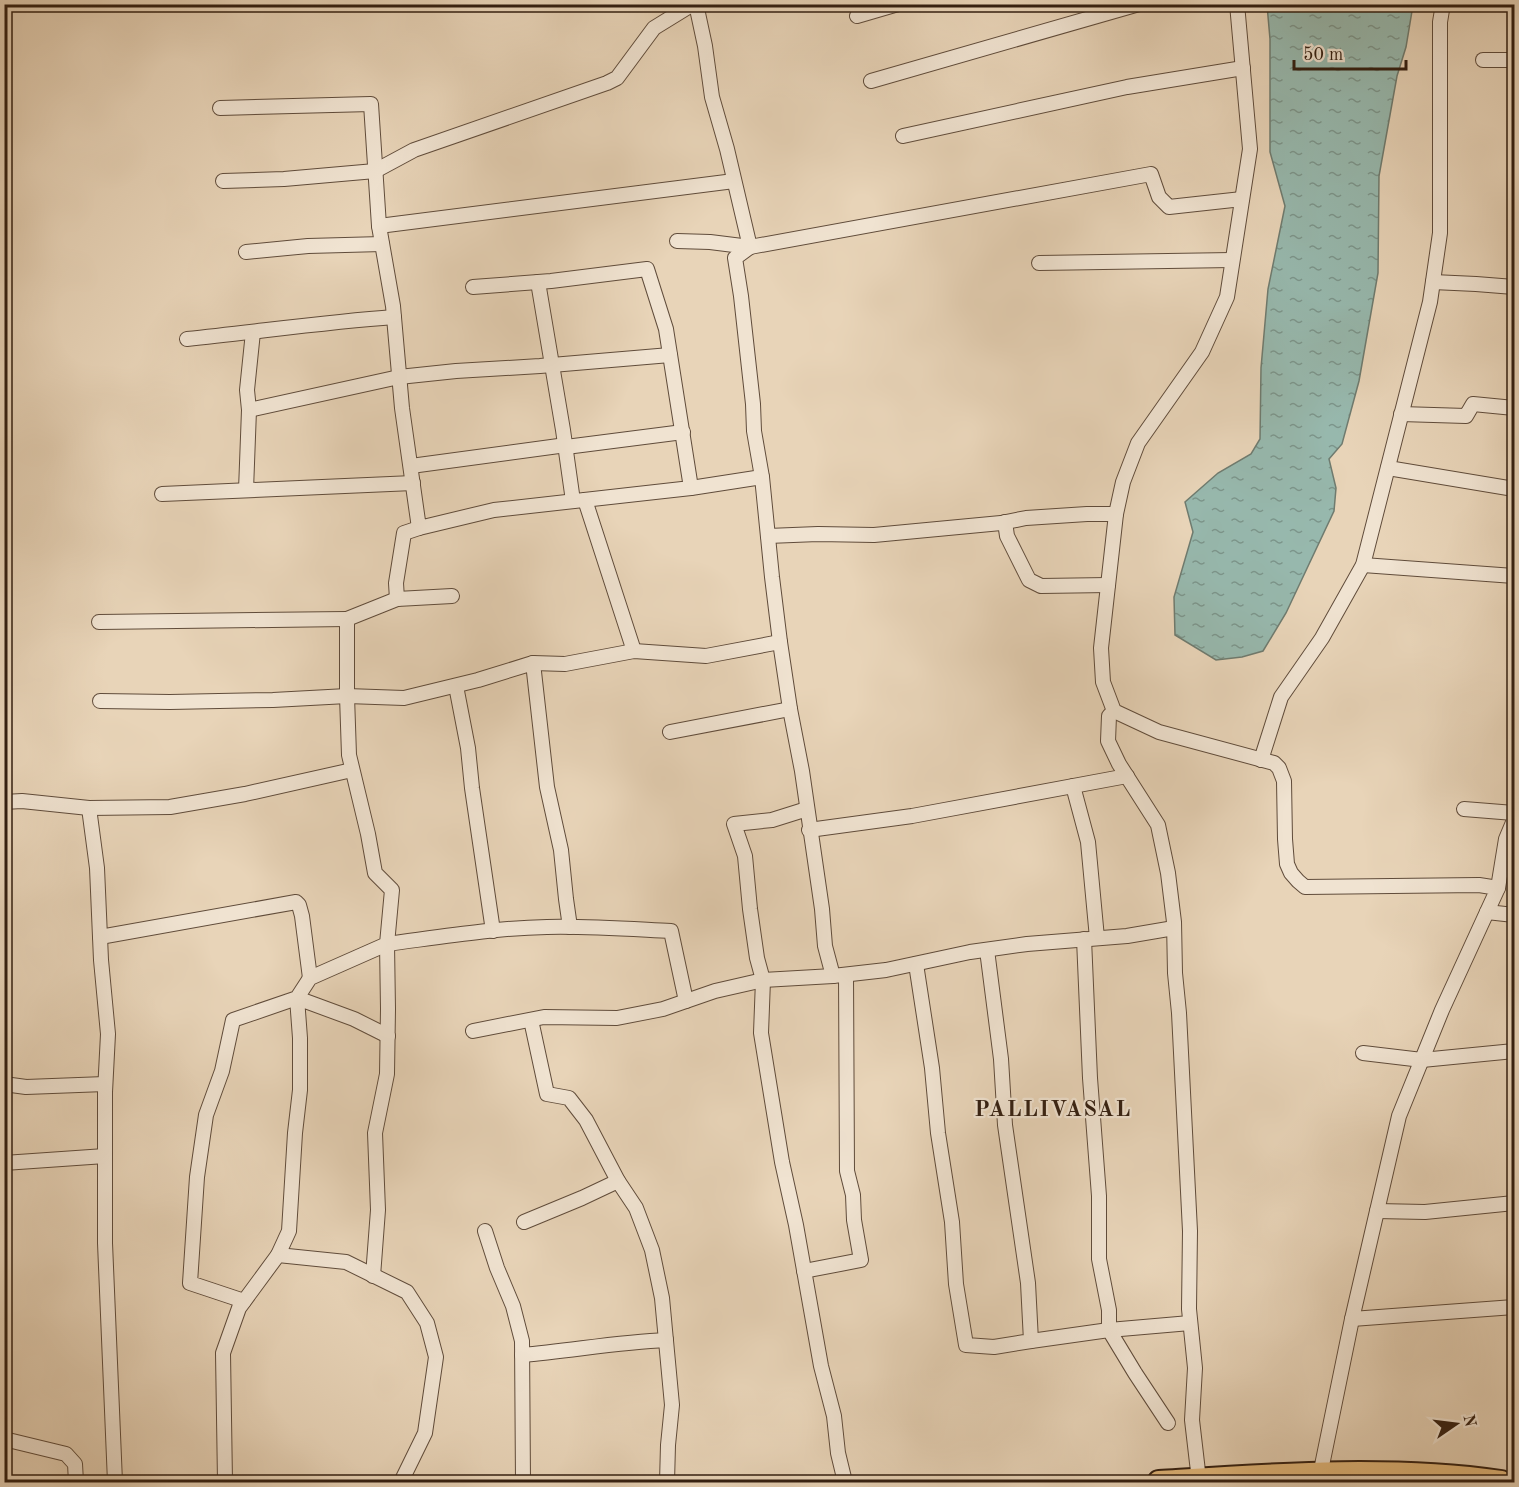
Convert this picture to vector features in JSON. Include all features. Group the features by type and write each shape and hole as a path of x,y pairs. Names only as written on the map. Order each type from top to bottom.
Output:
{"main road":[{"path":"1159,1482 1400,1474 1501,1482"}],"street":[{"path":"223,181 284,179 375,171 414,150 618,78 654,28 694,4 705,46 712,97 750,247"},
{"path":"857,16 898,4"},
{"path":"872,81 1139,4"},
{"path":"1237,4 1250,149 1227,297 1202,352 1138,443 1123,482 1116,514 1101,648 1103,682 1114,711 1159,732 1274,763 1279,768 1284,781 1287,864 1291,873 1305,887 1468,885 1498,888"},
{"path":"1261,760 1281,697 1322,638 1363,565 1430,302 1440,233 1440,22 1443,4"},
{"path":"1483,60 1515,60"},
{"path":"903,136 1127,87 1243,68"},
{"path":"220,108 370,104 379,226 394,317 399,377 419,528"},
{"path":"677,241 750,247 1151,174 1159,197 1168,207 1242,199"},
{"path":"379,226 734,181"},
{"path":"246,252 308,246 382,244"},
{"path":"750,247 735,258 780,642 802,771 822,909 825,946 840,976 847,1171 853,1195 854,1220 861,1260 804,1271"},
{"path":"1039,263 1232,260"},
{"path":"473,287 646,269 666,329 691,488"},
{"path":"538,282 566,446 579,501 634,651"},
{"path":"1433,282 1515,287"},
{"path":"187,339 337,321 394,317"},
{"path":"246,490 249,410 247,390 253,332"},
{"path":"249,410 399,377 670,355"},
{"path":"1401,414 1466,416 1473,404 1515,408"},
{"path":"411,466 683,432"},
{"path":"1388,468 1515,489"},
{"path":"397,599 396,583 404,533 494,510 691,488 762,477"},
{"path":"162,494 413,483"},
{"path":"768,536 874,535 1026,519 1116,514"},
{"path":"1005,522 1007,536 1029,580 1041,586 1108,585"},
{"path":"1363,565 1515,576"},
{"path":"99,622 347,619 397,599 452,596"},
{"path":"347,619 349,755 375,873 392,890 387,944 387,1074 375,1133 378,1210 373,1276"},
{"path":"100,701 273,700 347,696 405,698 456,686 533,663 565,664 634,651 706,656 780,642"},
{"path":"533,663 546,787 561,850 570,927"},
{"path":"456,686 468,748 493,931"},
{"path":"670,732 790,709"},
{"path":"1114,711 1109,716 1108,741 1158,825 1168,873 1174,928 1190,1231 1190,1323 1195,1368 1192,1420 1199,1480"},
{"path":"4,802 22,801 90,808 170,807 245,794 352,770"},
{"path":"809,830 912,816 1127,776"},
{"path":"1073,786 1088,842 1090,1078 1099,1196 1099,1259 1109,1310 1109,1330 1167,1423"},
{"path":"90,808 97,868 108,1034 105,1084 105,1243 115,1482"},
{"path":"807,809 772,820 734,825 745,856 750,909 763,980 761,1033 782,1162 821,1366 834,1416 838,1454 845,1482"},
{"path":"1464,809 1515,813"},
{"path":"1320,1475 1352,1319 1399,1116 1442,1010 1498,888 1510,847 1506,839 1515,820"},
{"path":"100,937 296,902 302,916 310,978"},
{"path":"1487,912 1515,915"},
{"path":"225,1482 223,1353 239,1308 278,1255 289,1231 300,1090 297,998 310,978 387,944 493,931 546,927 609,927 671,931 686,1001"},
{"path":"473,1031 544,1017 617,1018 663,1009 715,991 763,980 840,976 886,970 970,952 1127,936 1174,928"},
{"path":"987,950 1001,1059 1005,1125 1028,1283 1031,1341"},
{"path":"916,964 932,1068 938,1133 952,1222 956,1284 966,1345 994,1347 1109,1330 1190,1323"},
{"path":"244,1301 190,1283 197,1177 206,1115 222,1071 233,1020 297,998 354,1018 388,1036"},
{"path":"531,1020 547,1095 569,1098 586,1120 636,1209 652,1250 662,1298 672,1405 667,1482"},
{"path":"1363,1053 1422,1060 1515,1051"},
{"path":"4,1084 26,1087 105,1084"},
{"path":"4,1163 105,1156"},
{"path":"524,1222 618,1180"},
{"path":"1377,1211 1425,1212 1515,1203"},
{"path":"485,1231 513,1306 522,1341 523,1482"},
{"path":"278,1255 346,1262 407,1292 427,1323 436,1357 425,1433 401,1482"},
{"path":"1352,1319 1515,1307"},
{"path":"522,1355 630,1341 666,1340"},
{"path":"4,1439 66,1454 75,1464 76,1482"}],"water":[{"path":"1267,5 1413,5 1406,47 1397,76 1379,176 1378,273 1359,381 1342,444 1329,459 1336,488 1334,511 1286,613 1263,651 1242,657 1216,660 1175,635 1174,597 1193,532 1185,502 1218,473 1251,454 1260,439 1261,368 1268,289 1285,206 1270,152 1270,39"}],"district":[{"name":"PALLIVASAL","path":"1053,1108"}]}
